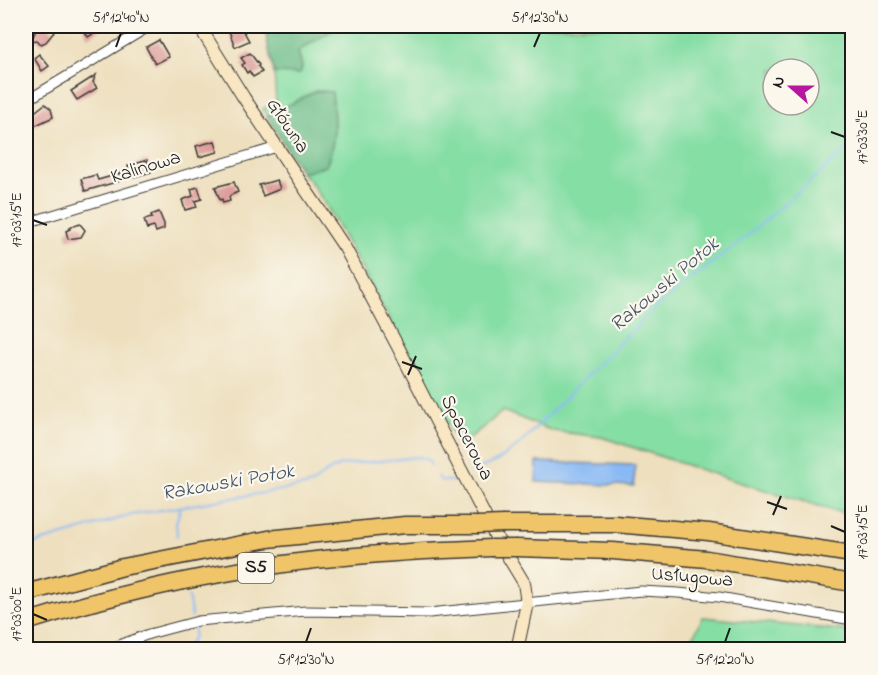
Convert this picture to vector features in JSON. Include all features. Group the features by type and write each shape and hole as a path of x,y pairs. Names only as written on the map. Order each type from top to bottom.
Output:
{"highway":[{"name":"S5","path":"26,593 123,567 268,539 405,525 615,524 709,532 852,554"},
{"name":"S5","path":"26,622 132,593 201,578 271,566 401,552 491,548 613,551 707,559 852,583"}],"street":[{"path":"26,100 150,26"},
{"name":"Główna","path":"198,26 345,248"},
{"name":"Kalinowa","path":"26,223 277,147"},
{"name":"Spacerowa","path":"345,248 492,530 524,583 527,603 517,650"},
{"name":"Usługowa","path":"106,650 149,634 198,621 306,611 429,613 641,591 719,597 852,620"}],"green space":[{"path":"264,26 339,26 298,51 302,67 300,74 274,73"},
{"path":"339,26 852,26 852,516 601,437 553,431 503,411 460,446 326,205 302,173 326,166 333,138 332,92 316,91 267,116 263,109 276,101 274,73 300,73 302,67 298,51"},
{"path":"316,91 332,92 334,129 332,147 326,166 302,173 267,116"},
{"path":"703,617 850,631 852,632 852,649 687,649"}],"water":[{"path":"537,462 635,465 634,486 536,482"}],"building":[{"path":"38,26 48,26 54,32 46,42 41,44 37,40 31,41"},
{"path":"88,26 106,26 88,37 83,29"},
{"path":"241,26 249,41 235,47 229,31"},
{"path":"159,40 169,57 155,64 146,47"},
{"path":"250,53 262,72 253,77 249,71 247,73 242,65 245,63 241,58"},
{"path":"39,54 49,66 42,71 34,58"},
{"path":"96,75 93,82 97,88 77,100 71,91"},
{"path":"45,104 51,109 53,117 32,127 27,118"},
{"path":"215,141 218,152 199,157 196,146"},
{"path":"147,160 151,172 85,191 81,179 96,175 98,180 129,171 128,166"},
{"path":"277,180 280,189 263,196 259,185"},
{"path":"234,182 238,192 229,197 230,201 223,203 215,187"},
{"path":"198,187 202,199 195,201 197,207 185,210 182,200 193,196 191,189"},
{"path":"159,212 164,229 156,232 154,227 147,229 144,220 152,218 151,215"},
{"path":"80,224 85,230 81,237 68,239 66,231"}],"waterway":[{"name":"Rakowski Potok","path":"473,471 497,461 518,446 651,311 746,237 852,145"},
{"name":"Rakowski Potok","path":"26,546 131,515 305,486 312,484 325,473 340,465 418,457 428,460 431,465"},
{"name":"Rakowski Potok","path":"437,476 442,481 454,481"},
{"path":"177,536 176,523 181,506"},
{"path":"188,596 192,618"},
{"path":"186,650 194,636 194,627"}]}
